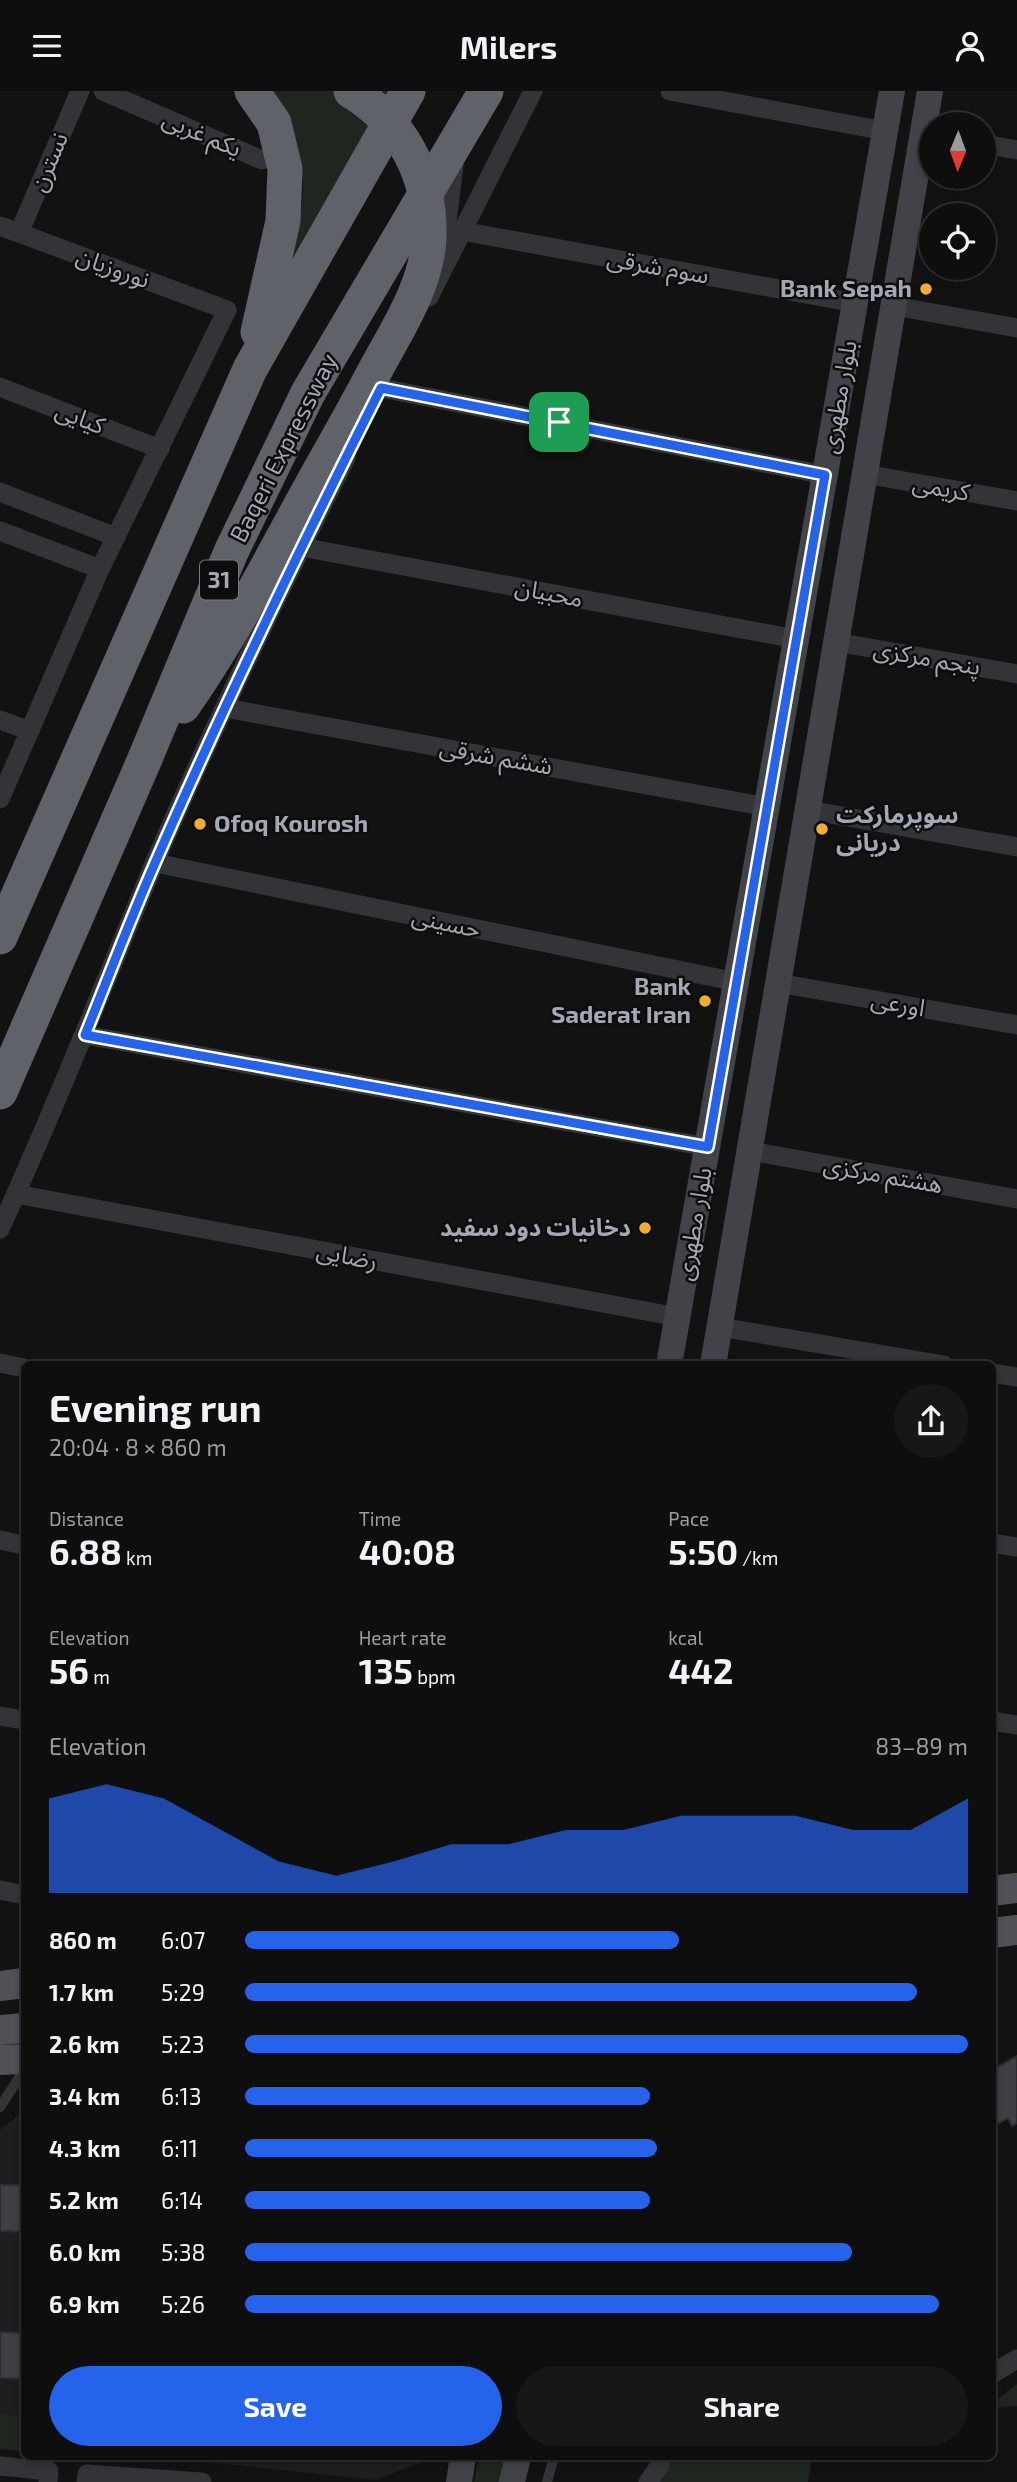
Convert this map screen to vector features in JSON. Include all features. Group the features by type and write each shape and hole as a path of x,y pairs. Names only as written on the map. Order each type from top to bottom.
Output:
{"highway":[{"path":"250,369 283,221 285,169 274,123 252,91"},
{"path":"145,761 200,683 247,607 398,328 423,271 429,241 428,210 425,186 416,162 392,127 362,97 351,91"},
{"name":"31","path":"0,937 250,369 408,91"},
{"name":"Baqeri Expressway","path":"0,1092 145,761 231,552 308,393 486,91"}],"main road":[{"name":"بلوار مطهری","path":"670,1361 892,91"},
{"name":"بلوار مطهری","path":"929,112 930,91"},
{"name":"بلوار مطهری","path":"714,1361 894,306 919,176"},
{"path":"996,1891 1017,1888"},
{"path":"996,1933 1017,1930"},
{"path":"0,1986 21,1983"},
{"path":"0,2007 21,2004"},
{"path":"0,2030 21,2028"},
{"path":"0,2060 21,2059"},
{"path":"458,2482 462,2460"},
{"path":"512,2482 518,2460"}],"street":[{"name":"نسترن","path":"19,233 80,91"},
{"name":"یکم غربی","path":"103,91 262,160"},
{"path":"0,1229 85,1035 155,863 225,708 301,547 533,91"},
{"path":"670,91 885,131"},
{"path":"441,274 457,140"},
{"path":"996,146 1017,150"},
{"name":"نوروزیان","path":"0,226 227,310 160,449"},
{"name":"سوم شرقی","path":"462,231 855,303"},
{"path":"894,306 1017,328"},
{"name":"کیایی","path":"0,387 160,449"},
{"path":"381,388 825,475"},
{"path":"0,799 100,569 160,449"},
{"name":"کریمی","path":"865,474 1017,501"},
{"path":"0,492 116,537"},
{"path":"0,531 100,569"},
{"name":"محبیان","path":"301,547 796,639"},
{"name":"پنجم مرکزی","path":"836,642 1017,674"},
{"name":"ششم شرقی","path":"225,708 767,807"},
{"path":"0,720 30,731"},
{"path":"808,810 1017,847"},
{"name":"حسینی","path":"155,863 737,982"},
{"name":"اورعی","path":"778,983 1017,1025"},
{"path":"85,1035 708,1147"},
{"name":"هشتم مرکزی","path":"750,1151 1017,1199"},
{"name":"رضایی","path":"16,1194 678,1317"},
{"path":"720,1327 920,1361"},
{"path":"0,1363 21,1367"},
{"path":"996,1374 1017,1377"},
{"path":"0,1540 21,1544"},
{"path":"996,1544 1017,1547"},
{"path":"0,1716 21,1720"},
{"path":"996,1722 1017,1725"},
{"path":"0,1890 21,1894"},
{"path":"996,2372 1017,2359"},
{"path":"648,2482 661,2460"},
{"path":"0,2466 49,2471 48,2482"},
{"path":"86,2478 202,2482"}],"lane":[{"path":"1,2103 21,2074"},
{"path":"547,2482 553,2460"}],"shaded area":[{"path":"270,91 393,91 279,287 294,241 303,192 299,161"},
{"path":"21,2113 21,2442 0,2439 0,2130"},
{"path":"1017,2384 1017,2406 996,2408 996,2401"},
{"path":"0,2414 21,2416 21,2451 0,2449"},
{"path":"188,2460 426,2460 376,2480"},
{"path":"478,2460 505,2460 500,2482 474,2482"},
{"path":"670,2460 812,2460 808,2482 659,2482"}],"building":[{"path":"1017,2056 1017,2123 1012,2126 1008,2118 996,2125 996,2068"},
{"path":"0,2185 21,2185 21,2232 0,2231"},
{"path":"0,2332 21,2333 21,2379 0,2378"}],"place":[{"name":"Bank Sepah","path":"926,289"},
{"name":"Ofoq Kourosh","path":"200,824"},
{"name":"سوپرمارکت دریانی","path":"822,829"},
{"name":"Bank Saderat Iran","path":"705,1001"},
{"name":"دخانیات دود سفید","path":"645,1228"}],"route":[{"path":"381,388 559,422 825,475 708,1147 85,1035 155,863 225,708 301,547 381,388"}]}
